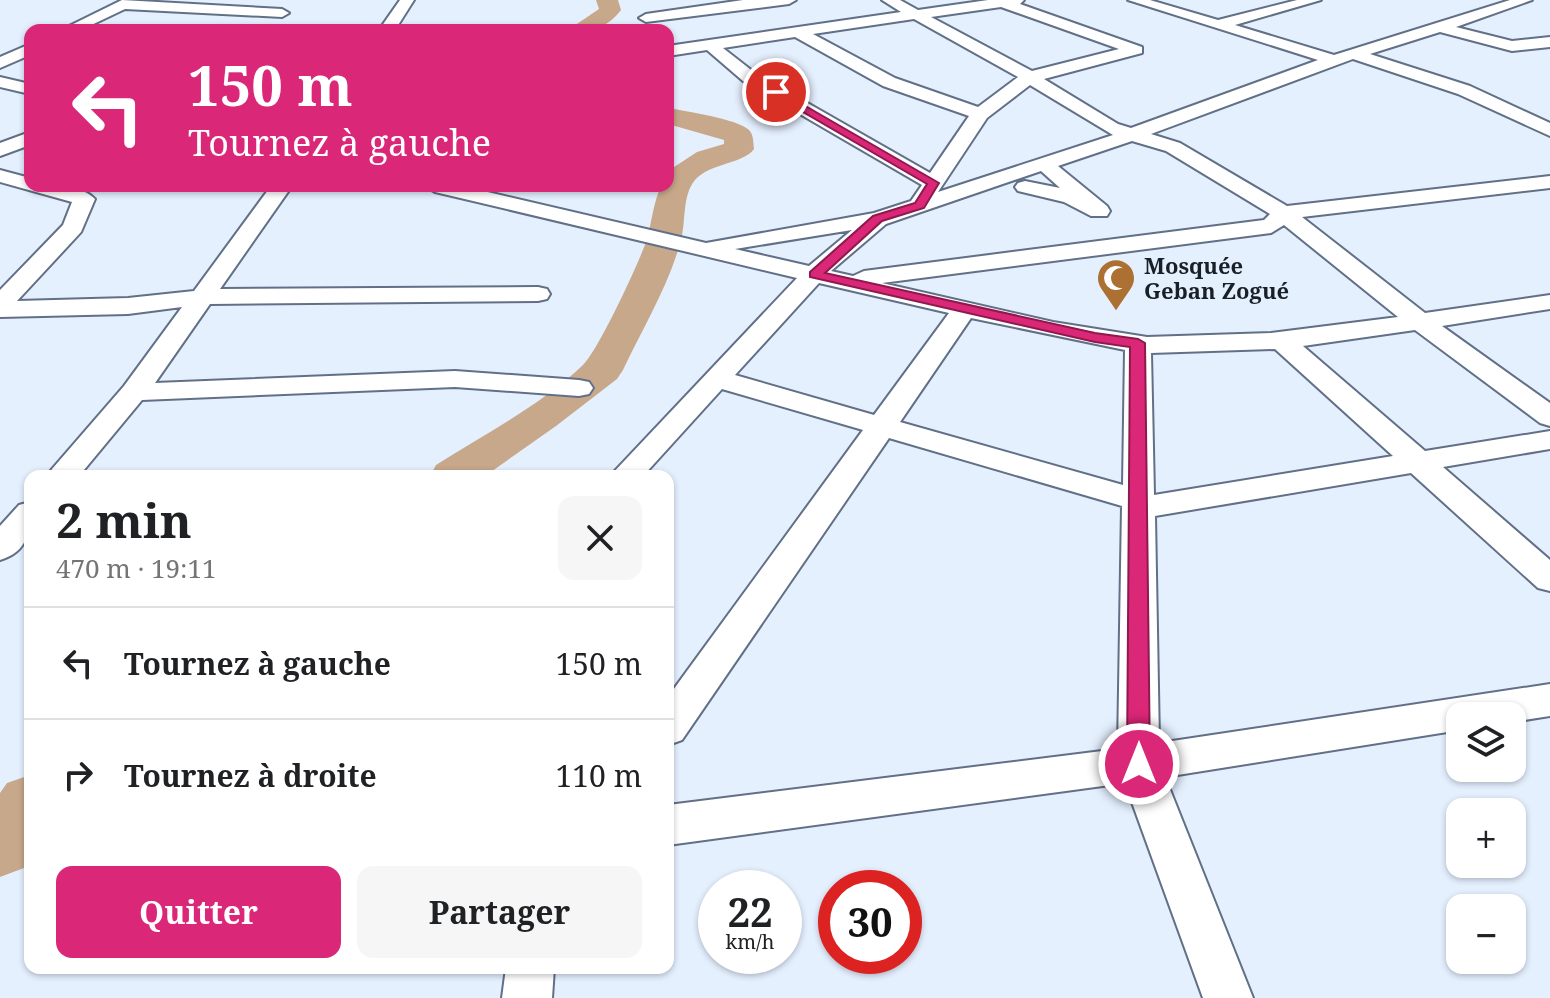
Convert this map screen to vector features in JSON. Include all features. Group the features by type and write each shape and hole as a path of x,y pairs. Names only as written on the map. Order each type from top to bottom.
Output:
{"street":[{"path":"391,24 407,0"},
{"path":"659,0 666,15"},
{"path":"646,18 748,2 789,0"},
{"path":"889,0 1030,77 1111,128 1173,147 1283,213 1417,320 1550,417"},
{"path":"674,50 1017,0"},
{"path":"1135,0 1464,90 1550,130"},
{"path":"1259,0 1278,9"},
{"path":"1218,25 1314,0"},
{"path":"701,248 878,219 1133,134 1344,57 1525,0"},
{"path":"919,205 980,114 1030,77 1136,50 998,1"},
{"path":"82,24 129,2 288,10 264,24"},
{"path":"1444,28 1512,46 1550,42"},
{"path":"797,32 889,82 980,114"},
{"path":"710,45 749,77 933,183"},
{"path":"0,63 24,52"},
{"path":"0,82 24,88"},
{"path":"1499,106 1537,103"},
{"path":"0,150 24,140"},
{"path":"1044,164 1107,217 1080,250"},
{"path":"0,176 24,182"},
{"path":"841,281 1271,226 1283,213 1550,182"},
{"path":"1025,187 1071,197 1099,211"},
{"path":"0,306 73,227 84,199 59,192"},
{"path":"67,470 134,392 278,192"},
{"path":"495,192 701,248 841,281 1095,337 1138,343 1178,346 1280,339 1550,302"},
{"path":"632,470 814,274 878,219"},
{"path":"0,306 128,306 205,297 538,294"},
{"path":"674,719 965,308"},
{"path":"1280,339 1550,579"},
{"path":"1138,343 1139,764 1228,998"},
{"path":"134,392 455,379 579,388"},
{"path":"717,379 1138,504 1550,440"},
{"path":"0,548 24,520"},
{"path":"674,824 1139,764 1550,700"},
{"path":"527,998 529,974"}],"waterway":[{"path":"591,24 610,10 607,0"},
{"path":"674,117 701,122 738,135 739,149 707,158 680,176 674,192"},
{"path":"462,470 541,417 602,370 642,292 664,239 674,192"},
{"path":"0,847 24,812"}],"place":[{"name":"Mosquée Geban Zogué","path":"1116,312"}],"route":[{"path":"776,92 933,183 919,205 878,219 814,274 1095,337 1138,343 1139,764"}]}
